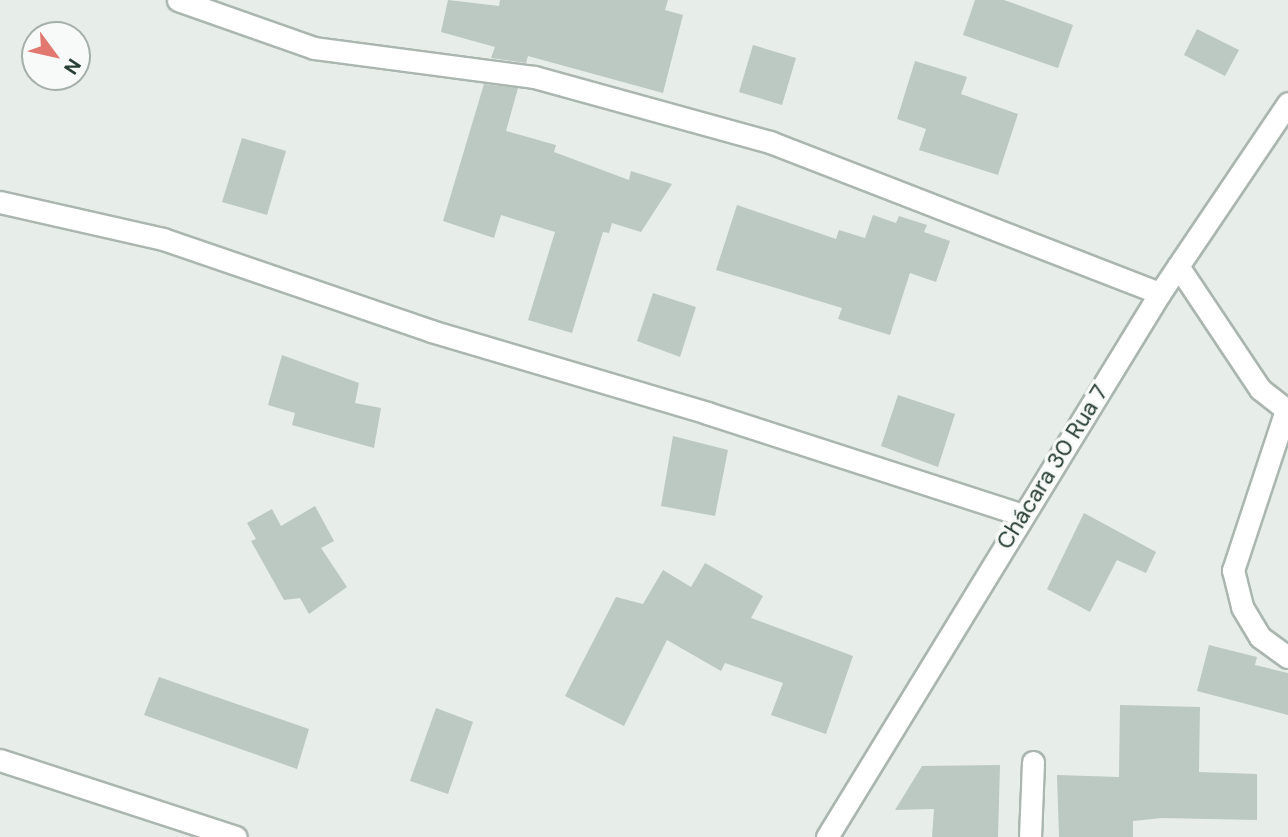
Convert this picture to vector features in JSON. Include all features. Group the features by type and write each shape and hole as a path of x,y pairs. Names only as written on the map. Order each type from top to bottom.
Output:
{"street":[{"path":"178,0 314,48 534,78 770,142 1160,293"},
{"name":"Chácara 30 Rua 7","path":"827,837 1160,293 1288,103"},
{"path":"0,202 163,239 431,331 707,413 1022,515"},
{"path":"1178,266 1260,389 1287,410 1233,569 1242,607 1260,637 1288,657"},
{"path":"0,760 236,837"},
{"path":"1030,837 1033,762"}],"building":[{"path":"448,0 499,6 500,0 668,0 665,10 683,15 663,93 528,56 526,63 491,58 495,47 441,32"},
{"path":"975,0 1004,0 1073,25 1058,68 963,35"},
{"path":"1197,29 1239,50 1225,76 1184,55"},
{"path":"753,45 796,58 782,105 739,92"},
{"path":"915,61 967,77 961,94 1018,114 998,175 919,150 926,129 897,119"},
{"path":"484,84 518,88 506,131 556,145 554,152 629,180 631,171 672,184 641,232 612,223 609,233 603,232 572,333 528,320 555,232 501,215 494,238 443,221"},
{"path":"242,138 286,151 267,215 222,202"},
{"path":"737,205 836,239 839,230 865,238 873,215 896,223 899,216 927,225 924,232 950,241 936,282 910,273 890,335 838,319 842,308 716,270"},
{"path":"653,293 696,307 680,357 637,341"},
{"path":"282,355 359,383 355,403 381,408 374,448 292,425 295,413 268,405"},
{"path":"898,395 955,414 938,467 881,446"},
{"path":"673,436 728,450 715,516 661,506"},
{"path":"315,506 334,541 321,548 347,587 309,614 300,598 284,600 251,541 256,539 247,523 272,509 281,526"},
{"path":"1084,513 1156,552 1146,573 1117,560 1090,612 1047,589"},
{"path":"705,563 763,596 751,618 853,656 826,734 771,715 783,683 725,663 721,671 667,640 624,726 565,696 616,597 643,604 663,570 691,587"},
{"path":"1209,645 1257,657 1255,665 1288,673 1288,715 1197,691"},
{"path":"159,677 309,729 297,769 144,715"},
{"path":"1120,705 1200,707 1199,772 1257,774 1257,820 1162,818 1133,821 1133,837 1059,837 1057,775 1119,777"},
{"path":"436,708 473,722 448,794 410,781"},
{"path":"1000,765 998,837 932,837 934,809 895,810 922,766"}]}
